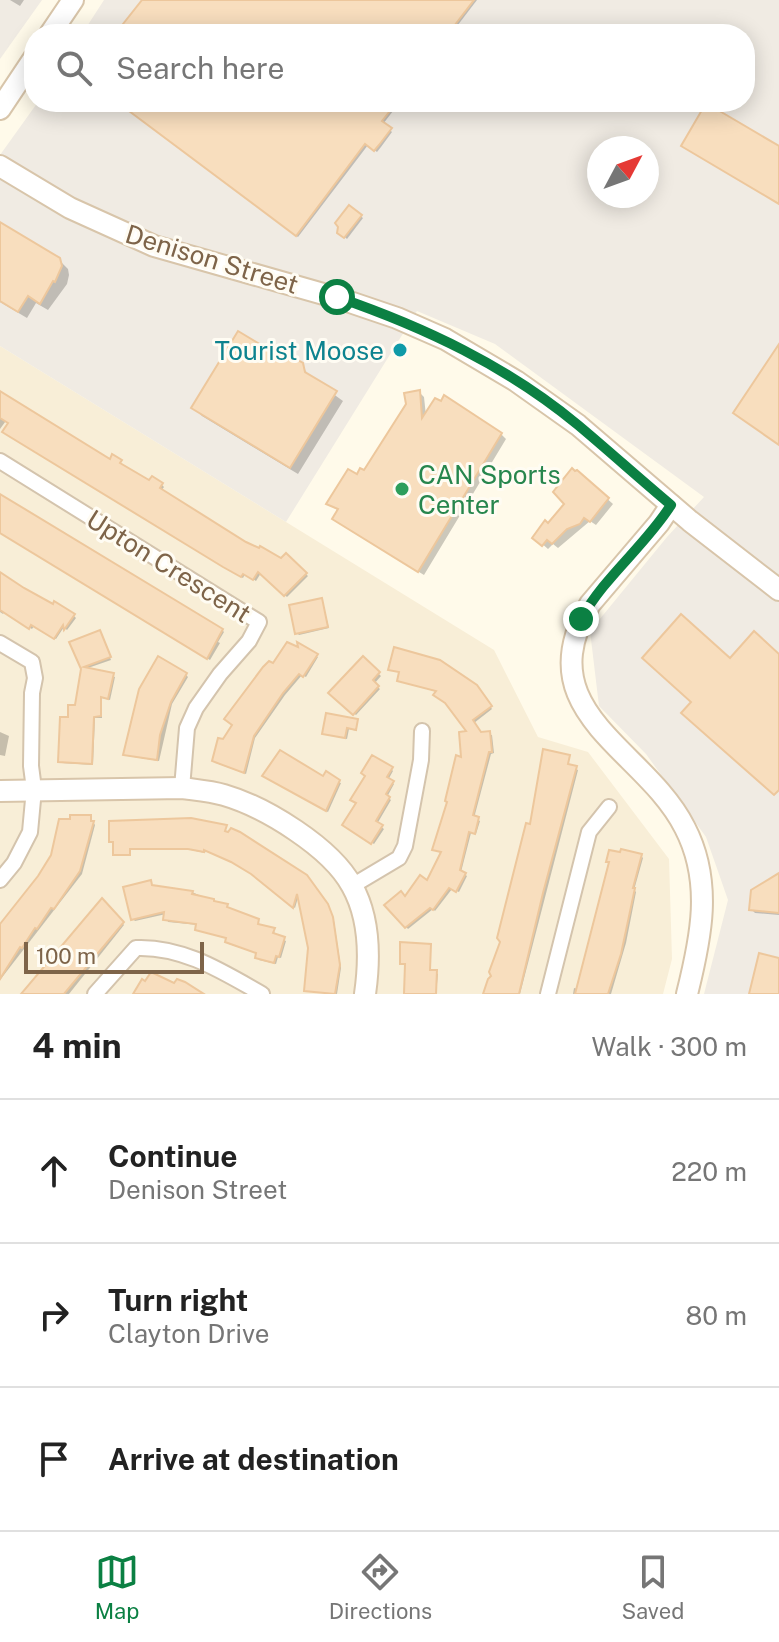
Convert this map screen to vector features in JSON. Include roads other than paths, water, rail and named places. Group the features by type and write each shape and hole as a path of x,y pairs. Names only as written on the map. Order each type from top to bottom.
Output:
{"street":[{"path":"57,24 73,0"},
{"path":"0,109 24,73"},
{"name":"Denison Street","path":"0,166 70,208 154,246 337,297 445,339 536,394 578,425 671,505 779,590"},
{"name":"Upton Crescent","path":"0,461 259,622 249,641 196,708 187,728 182,788"},
{"path":"671,505 590,604 581,619 572,655 574,682 580,702 594,725 669,801 686,829 694,852 704,900 703,925 687,994"},
{"path":"0,643 32,662 35,669 31,766 34,789 30,832 14,863 0,880"},
{"path":"352,886 399,858 405,846 421,760 422,731"},
{"path":"0,791 182,788 225,795 246,803 294,831 326,855 352,886 367,934 369,954 365,994"},
{"path":"548,994 589,832 609,807"},
{"path":"95,994 136,948 157,947 208,964 262,994"}],"place":[{"name":"Tourist Moose","path":"400,350"},
{"name":"CAN Sports Center","path":"402,489"}]}
